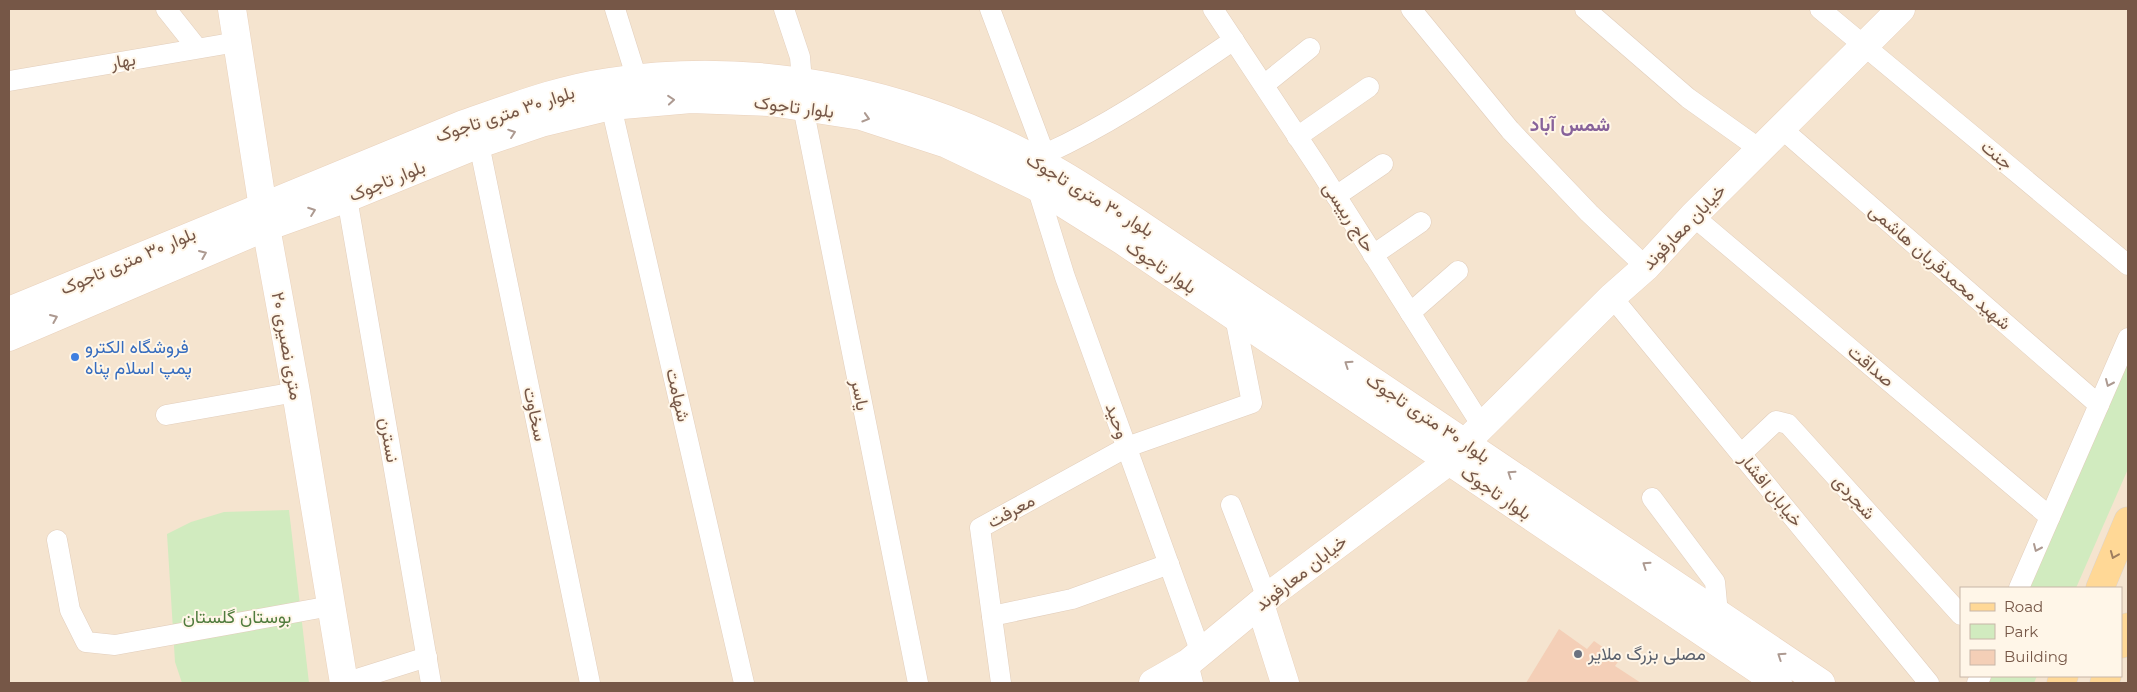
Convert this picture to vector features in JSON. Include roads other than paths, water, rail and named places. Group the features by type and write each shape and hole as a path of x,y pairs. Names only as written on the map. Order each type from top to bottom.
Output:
{"main road":[{"name":"۲۰ متری نصیری","path":"232,9 344,683"},
{"name":"خیابان معارفوند","path":"1154,683 1194,667 1264,601 1465,443 1612,297 1646,267 1693,216 1902,9"},
{"name":"بلوار ۳۰ متری تاجوک","path":"9,337 464,124 534,100 608,82 690,74 773,77 802,94 866,93 956,122 1136,221 1821,683"},
{"name":"بلوار تاجوک","path":"265,216 347,198 479,144 541,123 612,106 691,98 771,102 802,94"},
{"name":"بلوار تاجوک","path":"1044,169 1123,241 1235,317 1465,443 1778,683"},
{"name":"بلوار ۳۰ متری تاجوک","path":"9,311 265,216"},
{"path":"2100,587 2128,521"},
{"path":"1264,601 1285,683"},
{"path":"2122,642 2128,627"}],"street":[{"path":"166,9 197,48"},
{"path":"615,9 637,79"},
{"name":"یاسر","path":"784,9 800,56 802,94 918,683"},
{"name":"وحید","path":"990,9 1044,169 1065,277 1169,564 1194,667"},
{"name":"حاج رییسی","path":"1213,9 1410,312 1465,443"},
{"path":"1411,9 1510,130 1589,213 1646,267"},
{"path":"1586,9 1688,98 1760,150"},
{"name":"جنت","path":"1820,9 1866,45 2128,265"},
{"path":"1044,169 1066,145 1153,94 1234,40"},
{"name":"بهار","path":"9,81 238,42"},
{"path":"1264,85 1310,48"},
{"path":"1298,137 1369,87"},
{"name":"شهامت","path":"612,106 744,683"},
{"name":"شهید محمدقربان هاشمی","path":"1782,128 2099,405"},
{"name":"سخاوت","path":"479,144 590,683"},
{"path":"1336,196 1383,164"},
{"name":"نسترن","path":"347,198 431,683"},
{"name":"صداقت","path":"1693,216 2050,517"},
{"path":"1373,255 1421,222"},
{"path":"1410,312 1458,271"},
{"name":"خیابان افشار","path":"1612,297 1929,683"},
{"path":"1127,447 1252,403 1235,317"},
{"path":"2019,587 2128,338"},
{"path":"166,415 296,392"},
{"name":"شجردی","path":"1741,454 1776,421 1788,424 1960,614"},
{"name":"معرفت","path":"1001,683 980,528 1127,447"},
{"path":"1652,498 1715,582 1718,614"},
{"path":"1231,505 1264,601"},
{"path":"57,540 70,610 86,642 115,645 331,606"},
{"path":"992,616 1072,599 1169,564"},
{"path":"344,683 427,658"}],"place":[{"name":"فروشگاه الکترو پمپ اسلام پناه","path":"75,357"},
{"name":"مصلی بزرگ ملایر","path":"1578,654"}],"district":[{"name":"شمس آباد","path":"1570,124"}],"park label":[{"name":"بوستان گلستان","path":"237,617"}]}
